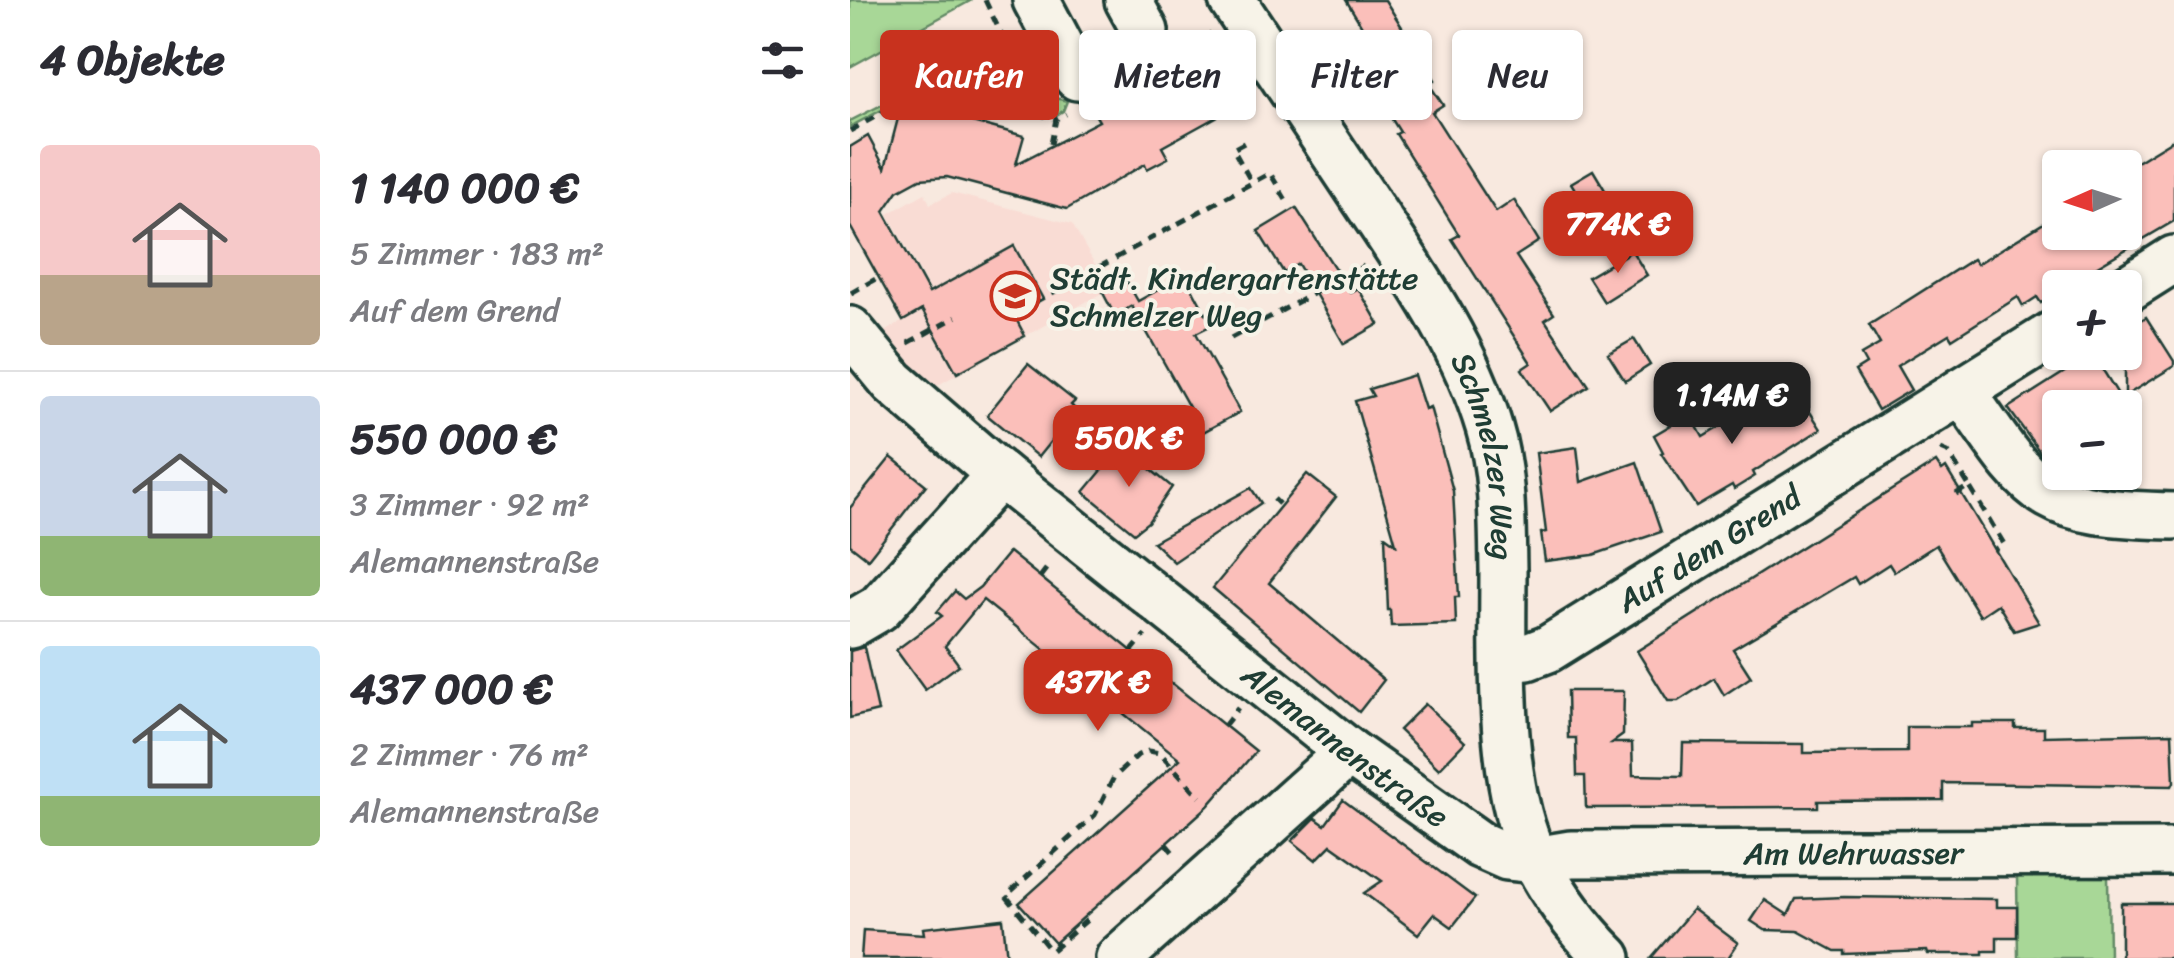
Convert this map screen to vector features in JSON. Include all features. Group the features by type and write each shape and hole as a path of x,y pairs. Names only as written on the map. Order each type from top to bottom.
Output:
{"street":[{"path":"1036,0 1079,89"},
{"name":"Schmelzer Weg","path":"1237,8 1397,248 1460,355 1490,430 1502,508 1504,659 1513,785 1521,823 1535,860"},
{"path":"2142,280 2174,260"},
{"name":"Auf dem Grend","path":"1504,659 1527,657 1548,649 2042,341"},
{"name":"Alemannenstraße","path":"862,345 893,382 1000,474 1349,752 1480,845 1507,857 1535,860"},
{"path":"1962,392 2010,462 2030,484 2051,498 2110,515 2174,516"},
{"path":"850,624 888,598 1000,474"},
{"path":"1119,958 1349,752"},
{"name":"Am Wehrwasser","path":"1535,860 1571,854 2174,852"},
{"path":"1535,860 1587,937 1608,958"}],"path":[{"path":"986,0 1000,30"},
{"path":"1174,30 1237,8"},
{"path":"1059,116 1079,98"},
{"path":"850,131 880,113"},
{"path":"1051,144 1056,120"},
{"path":"1244,143 1233,149 1252,183"},
{"path":"1052,293 1270,173 1286,200"},
{"path":"1231,338 1397,248"},
{"path":"850,294 879,277"},
{"path":"862,345 956,318"},
{"path":"1916,420 1932,447 1948,452 2004,544 1994,550"},
{"path":"1956,494 1968,486"},
{"path":"1086,920 1052,951 1006,896 1096,815 1114,777 1138,755 1148,751 1160,754 1200,796"}],"shaded area":[{"name":"Städt. Kindergartenstätte Schmelzer Weg","path":"925,193 930,204 952,193 1072,224 1109,289 931,389 877,336 936,302 888,214"}],"green space":[{"path":"850,0 972,0 917,30 880,30 880,51 850,67"},
{"path":"1059,99 1067,101 1059,114"},
{"path":"880,106 880,112 850,127 850,121"},
{"path":"2017,876 2108,877 2109,958 2018,958"}],"building":[{"path":"1346,0 1385,0 1404,30 1364,30"},
{"path":"1432,88 1443,105 1432,112"},
{"path":"1432,112 1496,212 1514,200 1539,241 1516,256 1554,314 1545,320 1589,386 1550,411 1522,369 1531,363 1452,239 1459,235 1396,134 1400,132 1392,120 1432,120"},
{"path":"898,120 965,120 1024,136 1016,164 1099,121 1211,120 1162,147 1168,158 1147,169 1145,164 1067,209 947,177 920,179 898,191 884,211 929,293 1014,246 1043,299 1014,315 1025,336 957,373 922,310 903,321 850,226 850,147 868,136 885,168"},
{"path":"2174,139 2174,221 2142,240 2142,159"},
{"path":"1593,170 1617,210 1596,223 1571,183"},
{"path":"1296,208 1350,292 1358,288 1379,324 1344,344 1298,264 1284,273 1258,231"},
{"path":"2042,224 2042,250 2125,250 2091,270 2042,270 2042,302 2037,297 2023,306 2018,297 1952,339 1949,334 1897,366 1911,390 1878,410 1855,371 1866,364 1861,355 1880,344 1869,325 1973,259 1977,264"},
{"path":"1632,251 1647,275 1604,302 1588,277"},
{"path":"1185,275 1212,325 1196,333 1240,412 1203,432 1132,306 1115,316 1103,293 1126,280 1138,301"},
{"path":"2146,317 2174,366 2135,390 2125,390 2125,370 2142,370 2142,320"},
{"path":"1634,339 1650,365 1625,381 1608,354"},
{"path":"1028,364 1075,401 1071,405 1076,410 1038,457 987,415"},
{"path":"2068,370 2103,370 2115,390 2042,390 2042,455 2008,408"},
{"path":"1414,375 1425,409 1430,407 1453,491 1459,597 1455,597 1456,624 1391,626 1388,610 1385,536 1396,544 1355,401 1373,396 1369,389"},
{"path":"1771,396 1784,417 1805,404 1821,429 1753,472 1755,476 1734,489 1732,485 1696,506 1661,453 1654,435 1690,414 1703,437"},
{"path":"1122,446 1172,487 1148,522 1134,533 1084,492"},
{"path":"1577,447 1581,482 1637,462 1661,532 1593,555 1545,561 1541,533 1546,532 1536,453"},
{"path":"891,457 926,485 868,559 850,545 850,508"},
{"path":"1936,462 1942,471 1946,468 2039,623 2014,631 1998,604 1980,616 1936,545 1894,572 1889,564 1858,584 1854,577 1733,649 1751,677 1724,695 1714,678 1678,701 1668,701 1637,651"},
{"path":"1307,474 1336,497 1269,583 1384,680 1359,712 1213,588"},
{"path":"1251,488 1261,503 1174,562 1153,542"},
{"path":"1009,552 1256,751 1208,806 1055,943 1019,903 1180,759 983,600 945,646 959,665 925,690 896,650 942,616 937,612 955,591 964,599 980,587"},
{"path":"864,647 878,711 850,718 850,651"},
{"path":"1567,691 1624,691 1623,735 1612,743 1632,743 1633,775 1682,776 1683,743 1804,744 1804,753 1907,752 1907,727 2015,723 2015,728 2044,728 2044,736 2172,733 2174,782 2172,786 1943,783 1943,800 1818,801 1818,807 1586,808 1585,776 1577,776 1576,738 1568,738"},
{"path":"1425,704 1465,742 1439,769 1399,730"},
{"path":"1343,800 1475,898 1452,927 1434,914 1418,934 1364,893 1382,881 1331,845 1316,860 1292,841 1315,818 1325,825"},
{"path":"1796,899 1997,899 1997,907 2017,907 2017,937 1997,937 1997,951 1983,954 1844,954 1798,931 1765,930 1751,921 1765,900 1788,915"},
{"path":"2121,903 2174,903 2174,958 2121,958"},
{"path":"1693,909 1738,943 1728,958 1651,958"},
{"path":"1003,919 1007,958 861,958 863,930 924,934 923,928"}],"place":[{"name":"Städt. Kindergartenstätte Schmelzer Weg","path":"1015,296"}]}
